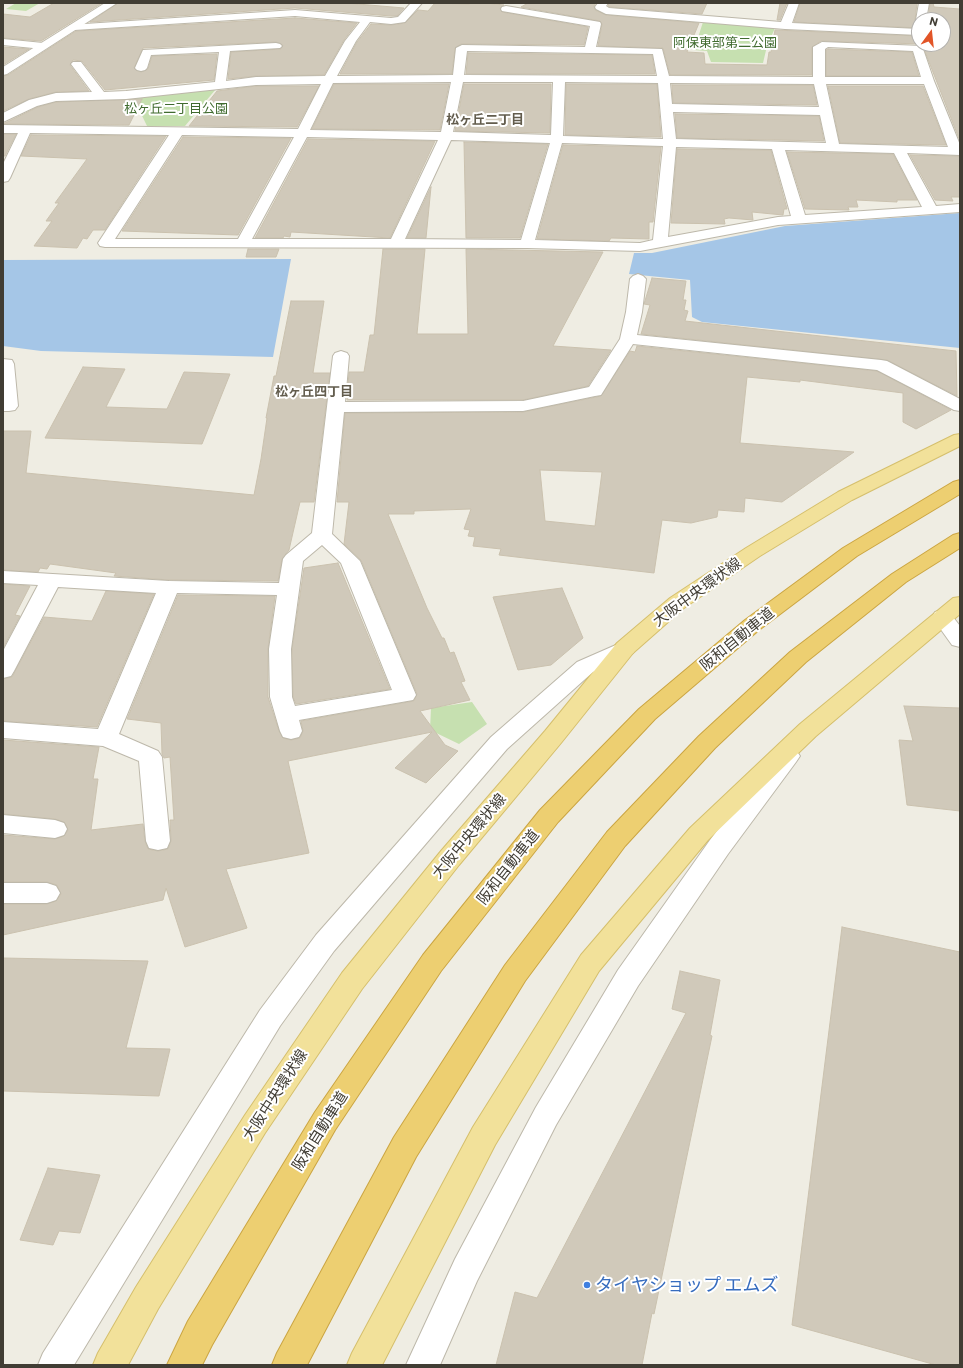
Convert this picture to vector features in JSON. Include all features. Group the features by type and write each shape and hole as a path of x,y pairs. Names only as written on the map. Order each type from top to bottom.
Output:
{"highway":[{"name":"阪和自動車道","path":"184,1365 200,1333 325,1121 432,963 549,816 647,714 752,625 850,552 960,486"},
{"path":"289,1365 405,1147 515,973 616,839 707,742 798,657 899,578 960,539"}],"main road":[{"name":"大阪中央環状線","path":"110,1365 147,1298 255,1124 352,981 450,858 553,737 625,648 677,603 753,552 845,496 960,439"},
{"path":"366,1360 484,1136 590,963 699,834 808,730 951,610"}],"street":[{"path":"3,72 112,3"},
{"path":"74,27 295,13 391,21 401,20 416,3"},
{"path":"603,3 600,7 606,11 785,26 911,32"},
{"path":"785,26 794,3"},
{"path":"207,18 223,7"},
{"path":"506,9 596,24 590,50"},
{"path":"243,243 302,134 329,80 351,41 367,19"},
{"path":"3,42 43,46"},
{"path":"3,129 178,130 302,134 446,136 958,151 928,81 918,48 826,44 819,47 819,79 833,147"},
{"path":"141,68 147,52 276,46"},
{"path":"220,85 225,48"},
{"path":"396,243 446,136 458,78 462,48 658,52 664,79 670,142 660,244"},
{"path":"77,64 101,96"},
{"path":"3,118 33,103 56,97 126,95 256,81 458,78 819,79 928,81"},
{"path":"527,244 557,139 559,78"},
{"path":"667,108 826,111"},
{"path":"3,178 26,129"},
{"path":"178,130 105,243 396,243 640,247 778,221 960,208"},
{"path":"778,145 799,220"},
{"path":"898,149 931,210"},
{"path":"336,407 523,406 595,391 628,339 634,312 638,279"},
{"path":"628,339 881,365 960,406"},
{"path":"322,535 350,561 405,695 289,723 281,697 280,649 288,589 293,559 322,535 341,356"},
{"path":"3,364 6,364 9,406 3,406"},
{"path":"3,577 169,587 288,589"},
{"path":"3,671 51,580"},
{"path":"106,738 169,587"},
{"path":"951,610 960,640"},
{"path":"55,1365 270,1018 325,943 499,743 585,666 625,648"},
{"path":"3,730 106,738 150,757 158,840"},
{"path":"423,1365 466,1270 546,1116 628,978 719,847 808,730"},
{"path":"3,824 55,829"},
{"path":"3,893 47,893"}],"green space":[{"path":"16,3 40,3 26,11 6,9"},
{"name":"阿保東部第二公園","path":"703,22 775,28 767,46 763,63 711,62 707,51 694,50"},
{"name":"松ヶ丘二丁目公園","path":"216,89 185,126 147,126 133,97"},
{"path":"472,702 487,724 459,744 430,730 431,708"}],"water":[{"path":"960,213 960,348 702,322 692,317 690,280 629,274 634,253 652,253 785,226"},
{"path":"291,259 273,357 41,351 3,346 3,260"}],"building":[{"path":"54,3 102,3 41,41 3,38 3,14 30,17"},
{"path":"118,3 346,3 404,8 397,16 295,8 90,22"},
{"path":"435,3 486,3 504,5 500,8 502,12 588,27 584,45 461,44 455,48 452,74 340,74 357,42 371,24 391,25 405,23 418,10 428,11"},
{"path":"528,3 596,3 594,6 595,10 606,15 699,23 687,52 704,53 705,64 767,65 775,30 911,36 911,44 821,41 812,47 812,75 670,75 663,48 598,46 602,24 600,21 521,7"},
{"path":"609,3 707,3 702,14 610,7 608,6"},
{"path":"780,3 787,3 780,20 777,20"},
{"path":"800,3 917,3 916,12 911,12 911,28 794,22"},
{"path":"930,3 933,3 934,7 960,9 960,141 925,52 951,52 951,12 929,12"},
{"path":"295,18 357,23 344,40 324,75 256,76 228,79 231,52 281,49 283,45 276,42 143,48 134,68 141,72 148,69 152,56 217,54 214,80 105,90 82,61 73,60 70,65 89,91 56,92 29,99 3,111 3,76 8,75 76,31"},
{"path":"3,47 29,49 3,65"},
{"path":"826,50 912,52 919,76 826,76"},
{"path":"468,53 652,55 655,74 466,74"},
{"path":"334,84 449,84 440,130 312,129"},
{"path":"464,84 551,84 550,133 455,131"},
{"path":"566,84 657,84 661,137 565,135"},
{"path":"672,85 813,85 817,105 673,103"},
{"path":"256,86 319,86 297,127 189,126 217,91"},
{"path":"828,86 923,86 946,145 840,143"},
{"path":"142,99 129,125 3,124 38,107 56,102"},
{"path":"675,114 819,116 824,141 677,138"},
{"path":"3,134 16,134 5,156 3,156"},
{"path":"31,135 166,136 105,230 93,230 87,239 83,238 77,248 34,246 52,221 46,221 59,203 55,203 87,159 21,156"},
{"path":"183,137 291,138 238,235 122,231"},
{"path":"308,139 435,141 390,238 291,232 290,237 255,238"},
{"path":"464,142 548,144 520,238 466,238"},
{"path":"563,145 661,147 653,222 649,222 649,239 611,238 609,241 537,239"},
{"path":"677,149 771,150 787,209 784,209 783,215 752,212 753,220 729,218 724,219 725,224 671,223"},
{"path":"787,152 893,154 917,200 897,200 897,202 856,200 858,207 848,207 849,210 805,209"},
{"path":"910,155 960,156 960,197 951,197 953,201 935,200"},
{"path":"431,187 426,238 407,238"},
{"path":"248,249 279,249 276,257 246,257"},
{"path":"383,249 425,249 417,334 468,334 466,249 603,252 553,346 611,350 588,386 523,400 347,400 349,372 364,372 370,335 374,335"},
{"path":"652,278 686,281 683,300 686,300 684,310 688,311 685,321 956,351 957,396 887,360 641,334 650,305 644,304"},
{"path":"291,301 324,301 313,373 330,373 314,502 300,502 289,550 282,559 278,581 169,580 114,576 116,573 50,564 47,569 40,568 38,572 3,570 3,431 31,431 26,473 254,495 274,376 276,376"},
{"path":"637,346 877,371 951,410 916,429 903,422 903,393 800,380 800,382 747,377 740,443 854,452 782,502 745,498 744,512 718,510 717,517 691,523 662,520 654,573 499,555 501,549 473,546 475,537 468,536 470,530 464,529 471,509 414,511 414,514 388,514 427,608 442,638 444,638 450,653 454,652 465,681 461,682 470,700 420,711 445,745 458,751 426,783 395,768 432,732 288,761 309,853 226,869 247,928 185,947 166,888 163,900 3,935 3,904 47,904 56,901 61,894 57,885 47,882 3,882 3,835 55,839 64,836 68,830 64,822 55,819 3,814 3,740 99,747 93,779 98,779 91,830 143,824 145,841 148,849 158,851 168,849 171,841 170,820 174,820 170,757 164,758 162,754 161,723 127,719 178,595 275,596 268,649 268,697 279,731 283,738 291,740 300,738 303,731 301,721 414,701 417,694 361,560 344,544 349,502 337,502 345,413 523,412 601,396 630,351 635,352","holes":["540,470 602,472 595,526 545,521"]},
{"path":"83,367 125,369 106,407 167,409 184,372 230,374 202,444 45,438"},
{"path":"338,563 390,689 296,704 293,697 292,649 304,568"},
{"path":"3,584 30,586 15,615 20,616 3,648"},
{"path":"562,588 583,638 551,665 518,670 493,597"},
{"path":"106,591 154,594 97,727 3,721 3,679 12,677 44,617 92,621"},
{"path":"904,706 960,708 960,811 907,805 899,740 913,741"},
{"path":"842,927 960,952 960,1365 936,1365 792,1325"},
{"path":"3,958 148,961 126,1048 170,1049 159,1096 3,1091"},
{"path":"680,971 720,980 710,1035 712,1036 642,1365 496,1365 515,1292 537,1298 686,1013 672,1009"},
{"path":"48,1168 100,1175 80,1233 59,1231 53,1245 20,1240"}],"place":[{"name":"タイヤショップ エムズ","path":"587,1285"}],"district":[{"name":"松ヶ丘二丁目","path":"485,120"},
{"name":"松ヶ丘四丁目","path":"314,392"}]}
